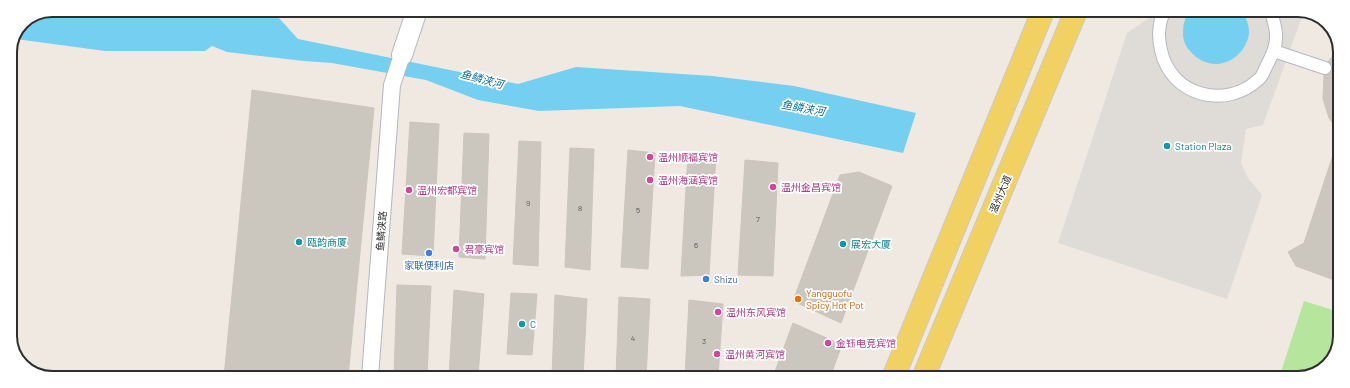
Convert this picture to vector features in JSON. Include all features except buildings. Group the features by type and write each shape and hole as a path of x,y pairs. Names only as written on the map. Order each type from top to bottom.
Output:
{"main road":[{"path":"896,371 1041,17"},
{"name":"温州大道","path":"926,371 1074,17"}],"street":[{"path":"402,55 415,17"},
{"path":"1162,17 1158,38 1163,61 1176,80 1195,92 1218,97 1241,92 1260,79 1274,51 1277,36 1272,17"},
{"path":"1274,51 1325,68"},
{"name":"鱼鳞浃路","path":"370,371 392,85 402,55"}],"green space":[{"path":"1304,301 1333,310 1333,340 1332,345 1323,361 1309,369 1302,371 1281,371"}],"shaded area":[{"name":"Station Plaza","path":"1150,17 1302,17 1263,125 1246,129 1241,163 1248,178 1262,195 1227,299 1058,243 1127,33"}],"water":[{"name":"鱼鳞浃河","path":"52,17 278,17 298,39 518,84 576,67 712,76 794,86 916,113 903,153 680,106 539,111 478,100 426,80 332,63 227,52 212,46 205,51 105,51 20,40 27,27 39,20"},
{"path":"1186,17 1245,17 1249,32 1247,41 1243,49 1231,60 1217,64 1203,61 1196,57 1187,48 1183,36"}],"place":[{"name":"Station Plaza","path":"1167,146"},
{"name":"温州顺福宾馆","path":"650,157"},
{"name":"温州海涵宾馆","path":"650,180"},
{"name":"温州金昌宾馆","path":"773,187"},
{"name":"温州宏都宾馆","path":"409,190"},
{"name":"瓯韵商厦","path":"299,242"},
{"name":"展宏大厦","path":"843,244"},
{"name":"君豪宾馆","path":"456,249"},
{"name":"家联便利店","path":"429,253"},
{"name":"Shizu","path":"706,279"},
{"name":"Yangguofu Spicy Hot Pot","path":"798,299"},
{"name":"温州东风宾馆","path":"718,312"},
{"name":"C","path":"522,324"},
{"name":"金钰电竞宾馆","path":"828,343"},
{"name":"温州黄河宾馆","path":"717,354"}]}
